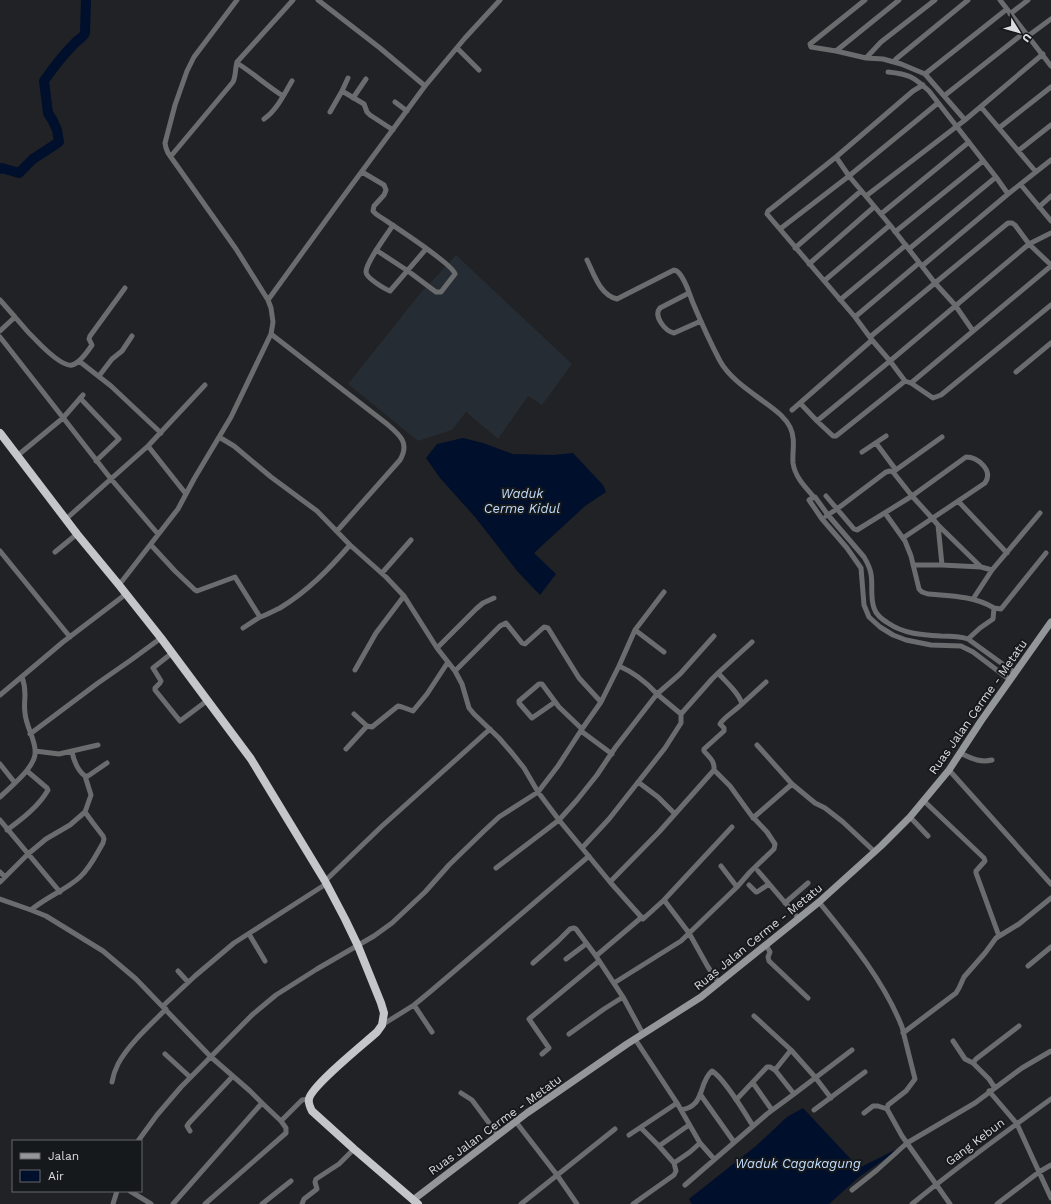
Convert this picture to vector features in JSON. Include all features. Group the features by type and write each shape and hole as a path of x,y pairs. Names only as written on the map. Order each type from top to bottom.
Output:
{"highway":[{"path":"0,433 77,534 119,584 161,638 251,759 346,919 381,1003 384,1013 382,1025 377,1032 321,1082 309,1099 309,1106 312,1111 415,1202"}],"main road":[{"name":"Ruas Jalan Cerme - Metatu","path":"415,1202 516,1122 642,1034 701,997 819,902 875,852 910,818 949,770 1051,622"}],"street":[{"path":"119,584 178,510 231,417 271,334 273,316 268,300 236,250 171,156 165,143 175,105 187,71 194,57 237,0"},
{"path":"171,156 233,82 235,79 237,63 293,0"},
{"path":"318,0 380,48 425,86"},
{"path":"268,300 425,86 500,0"},
{"path":"865,0 810,44 811,47 894,62 925,74 965,120"},
{"path":"836,51 899,0"},
{"path":"866,58 881,42 935,0"},
{"path":"894,62 968,0"},
{"path":"1000,0 1050,62"},
{"path":"925,74 1009,11 1028,0"},
{"path":"944,96 1027,34 1051,19"},
{"path":"457,48 479,70"},
{"path":"866,196 965,120 1043,54"},
{"path":"237,63 283,96"},
{"path":"888,72 901,73 920,81 957,126 1008,194"},
{"path":"330,112 348,78"},
{"path":"353,98 366,79"},
{"path":"264,119 273,110 292,81"},
{"path":"923,85 913,91 836,157 768,211 767,214 908,382 933,398 941,396 1051,305"},
{"path":"999,128 1051,87"},
{"path":"342,91 364,104 370,115 392,130"},
{"path":"394,102 407,111"},
{"path":"780,229 849,176 938,103"},
{"path":"981,107 1036,172"},
{"path":"1018,151 1051,125"},
{"path":"881,214 969,142"},
{"path":"836,157 849,176 955,306 973,331"},
{"path":"854,317 1051,160"},
{"path":"895,232 983,161"},
{"path":"362,172 384,185 386,190 384,195 374,206 373,211 426,249 455,272 455,274 441,292 436,292 376,250"},
{"path":"840,300 996,177"},
{"path":"1021,185 1051,221"},
{"path":"795,248 862,191"},
{"path":"1039,207 1051,196"},
{"path":"809,264 874,207"},
{"path":"792,410 871,339 1008,223 1015,225 1029,244 1051,265 973,331 836,436 833,436 817,422 800,403"},
{"path":"393,225 376,250 370,262 366,271 369,278 388,291 392,290 426,249"},
{"path":"824,281 890,225"},
{"path":"817,422 1029,244 1051,234"},
{"path":"587,260 602,289 613,299 617,300 674,270 679,273 721,363 732,377 776,410 789,426 794,438 793,462 796,473 806,490 815,497 828,515 858,549 868,564 871,574 874,608 877,614 899,630 911,633 960,636 968,639 1015,673"},
{"path":"0,300 54,357 70,365 79,361 92,345 89,339 90,336 125,288"},
{"path":"689,292 660,308 658,310 658,315 669,332 674,333 701,321"},
{"path":"0,331 16,317"},
{"path":"271,334 387,424 399,434 403,440 405,449 400,460 336,531"},
{"path":"99,376 112,358 122,350 132,336"},
{"path":"0,337 96,461 158,534"},
{"path":"1016,372 1051,342"},
{"path":"79,361 111,386 161,433"},
{"path":"66,519 148,446 205,385"},
{"path":"17,456 63,418 82,396 119,439 96,461"},
{"path":"862,452 886,436"},
{"path":"219,437 234,446 271,477 317,511 350,545 382,573 404,596 437,648 456,671 462,684 469,708 499,738 520,763 538,792 559,820 610,882 642,917"},
{"path":"822,519 886,472 894,471 942,437"},
{"path":"876,443 912,496 938,525 981,567"},
{"path":"148,446 186,494"},
{"path":"826,496 854,529 857,530 912,496 962,460 969,457 973,458 987,469 987,479 985,482 903,538"},
{"path":"814,497 809,500 810,502 861,568 864,605 869,617 880,627 893,635 906,640 934,645 961,646 973,652 1010,680"},
{"path":"958,501 1007,553"},
{"path":"885,513 903,538 911,556 917,586 922,592 928,594 969,598 990,605 994,608 1001,609 1046,553"},
{"path":"973,599 992,570 1040,513"},
{"path":"938,525 942,565"},
{"path":"55,552 77,534"},
{"path":"382,573 411,540"},
{"path":"151,545 195,590 235,577 260,617"},
{"path":"243,628 297,597 327,571 350,545"},
{"path":"0,551 70,637"},
{"path":"913,565 981,567 992,570"},
{"path":"139,1140 157,1115 190,1078 252,1015 276,995 374,936 425,892 459,855 499,817 538,792 558,766 600,702 620,666 635,630 664,592"},
{"path":"0,695 70,637 126,594"},
{"path":"355,670 376,634 404,596"},
{"path":"437,648 476,609 483,603 494,598"},
{"path":"968,639 993,618 994,608"},
{"path":"869,617 877,614"},
{"path":"456,671 504,623 506,623 525,644 544,627 548,628 583,683 600,702"},
{"path":"635,630 664,652"},
{"path":"921,643 922,634"},
{"path":"934,645 935,635"},
{"path":"496,868 559,820 587,787 657,694 680,674 714,636"},
{"path":"30,734 161,638"},
{"path":"582,848 609,819 665,748 677,730 680,723 681,714 712,679 752,642"},
{"path":"172,653 153,668 161,681 155,690 180,721 208,700"},
{"path":"354,714 367,726 372,727 398,706 413,712 448,662"},
{"path":"620,666 646,684 681,714"},
{"path":"718,673 735,692 742,704"},
{"path":"0,796 27,771 32,762 35,751 25,715 25,688 22,677"},
{"path":"610,882 675,814 714,770 713,761 704,749 724,731 724,728 720,724 722,721 766,682"},
{"path":"555,702 532,718 519,703 521,698 539,684 542,684 563,712 581,730 612,754"},
{"path":"346,749 367,726"},
{"path":"112,1082 118,1064 125,1054 164,1007 188,982 234,943 326,883 385,823 490,729"},
{"path":"35,751 59,754 98,745"},
{"path":"757,745 792,784 853,831 875,852"},
{"path":"0,882 28,854 46,839 70,825 85,812 91,795 85,776 78,769 72,752"},
{"path":"960,753 978,761 992,760"},
{"path":"85,776 88,776 107,763"},
{"path":"0,764 15,783"},
{"path":"614,983 680,941 737,887 774,849 775,844 772,839 753,818 730,786 714,770"},
{"path":"949,770 1051,884"},
{"path":"7,830 29,813 48,790 27,771"},
{"path":"638,782 658,797 675,814"},
{"path":"753,818 792,784"},
{"path":"924,801 984,858 984,861 976,873 999,936"},
{"path":"31,910 81,877 103,843 103,836 85,812"},
{"path":"910,818 928,836"},
{"path":"0,820 60,892"},
{"path":"542,1054 549,1048 529,1018 569,987 642,917 643,919 664,900 732,826"},
{"path":"382,1025 414,1005 589,856"},
{"path":"721,866 737,887"},
{"path":"758,871 798,919"},
{"path":"0,872 5,877"},
{"path":"786,903 808,883"},
{"path":"749,885 757,892 769,884"},
{"path":"903,1033 956,993 964,977 996,938 1019,924 1051,898"},
{"path":"0,899 46,916 103,951 136,978 211,1057 262,1103 281,1121 286,1128 286,1133 205,1204"},
{"path":"664,900 689,933 708,967 719,983"},
{"path":"819,902 847,936 869,968 886,994 899,1019 915,1079 906,1090 888,1105 887,1109"},
{"path":"533,963 574,928 576,929 623,997 642,1034"},
{"path":"249,934 265,961"},
{"path":"566,959 586,944"},
{"path":"766,945 770,952 768,957 769,961 808,998"},
{"path":"1028,966 1051,947"},
{"path":"178,971 188,982"},
{"path":"569,1034 623,997"},
{"path":"414,1005 432,1032"},
{"path":"754,1016 791,1050 831,1098"},
{"path":"973,1063 976,1059 1019,1026"},
{"path":"635,1039 677,1103 700,1142 714,1159"},
{"path":"953,1041 965,1059 973,1063 989,1079 995,1088"},
{"path":"775,1070 791,1050"},
{"path":"685,1185 772,1110 852,1050"},
{"path":"852,1190 907,1143 975,1102 1022,1068 1051,1051"},
{"path":"164,1054 190,1078"},
{"path":"736,1100 767,1067 775,1070 794,1094"},
{"path":"681,1110 693,1105 697,1101 706,1078 710,1072 712,1072 724,1083 753,1126"},
{"path":"814,1110 865,1072"},
{"path":"190,1131 187,1126 189,1123 233,1076"},
{"path":"753,1083 772,1110"},
{"path":"989,1092 1017,1124 1051,1198"},
{"path":"461,1093 472,1100 498,1135"},
{"path":"700,1094 734,1142"},
{"path":"281,1121 302,1100 309,1099"},
{"name":"Gang Kebun","path":"912,1204 936,1184 1051,1099"},
{"path":"173,1204 262,1103"},
{"path":"629,1135 677,1103"},
{"path":"864,1113 873,1106 887,1109 907,1143 950,1204"},
{"path":"516,1122 557,1175 577,1204"},
{"path":"659,1146 689,1125"},
{"path":"633,1204 674,1175 676,1171 674,1163 641,1128"},
{"path":"521,1204 615,1129"},
{"path":"674,1163 690,1152 700,1142"},
{"path":"302,1204 304,1200 317,1189 315,1182 316,1179 339,1164 354,1149"},
{"path":"997,1204 1039,1172 1051,1166"},
{"path":"262,1204 291,1181"},
{"path":"113,1204 117,1192"},
{"path":"132,1192 151,1204"}],"shaded area":[{"path":"456,255 572,364 542,405 528,396 498,439 466,412 452,430 418,441 348,384 418,296"}],"water":[{"name":"Waduk Cerme Kidul","path":"463,438 483,443 513,454 553,455 573,453 603,485 606,492 585,506 534,553 556,574 540,595 518,572 475,517 440,478 426,458 437,444"},
{"name":"Waduk Cagakagung","path":"803,1108 859,1168 905,1145 859,1177 829,1204 692,1204 689,1199 756,1146 787,1117"}],"waterway":[{"path":"0,169 2,168 19,173 33,159 59,142 57,130 48,113 44,81 66,53 84,35 86,0"}]}
